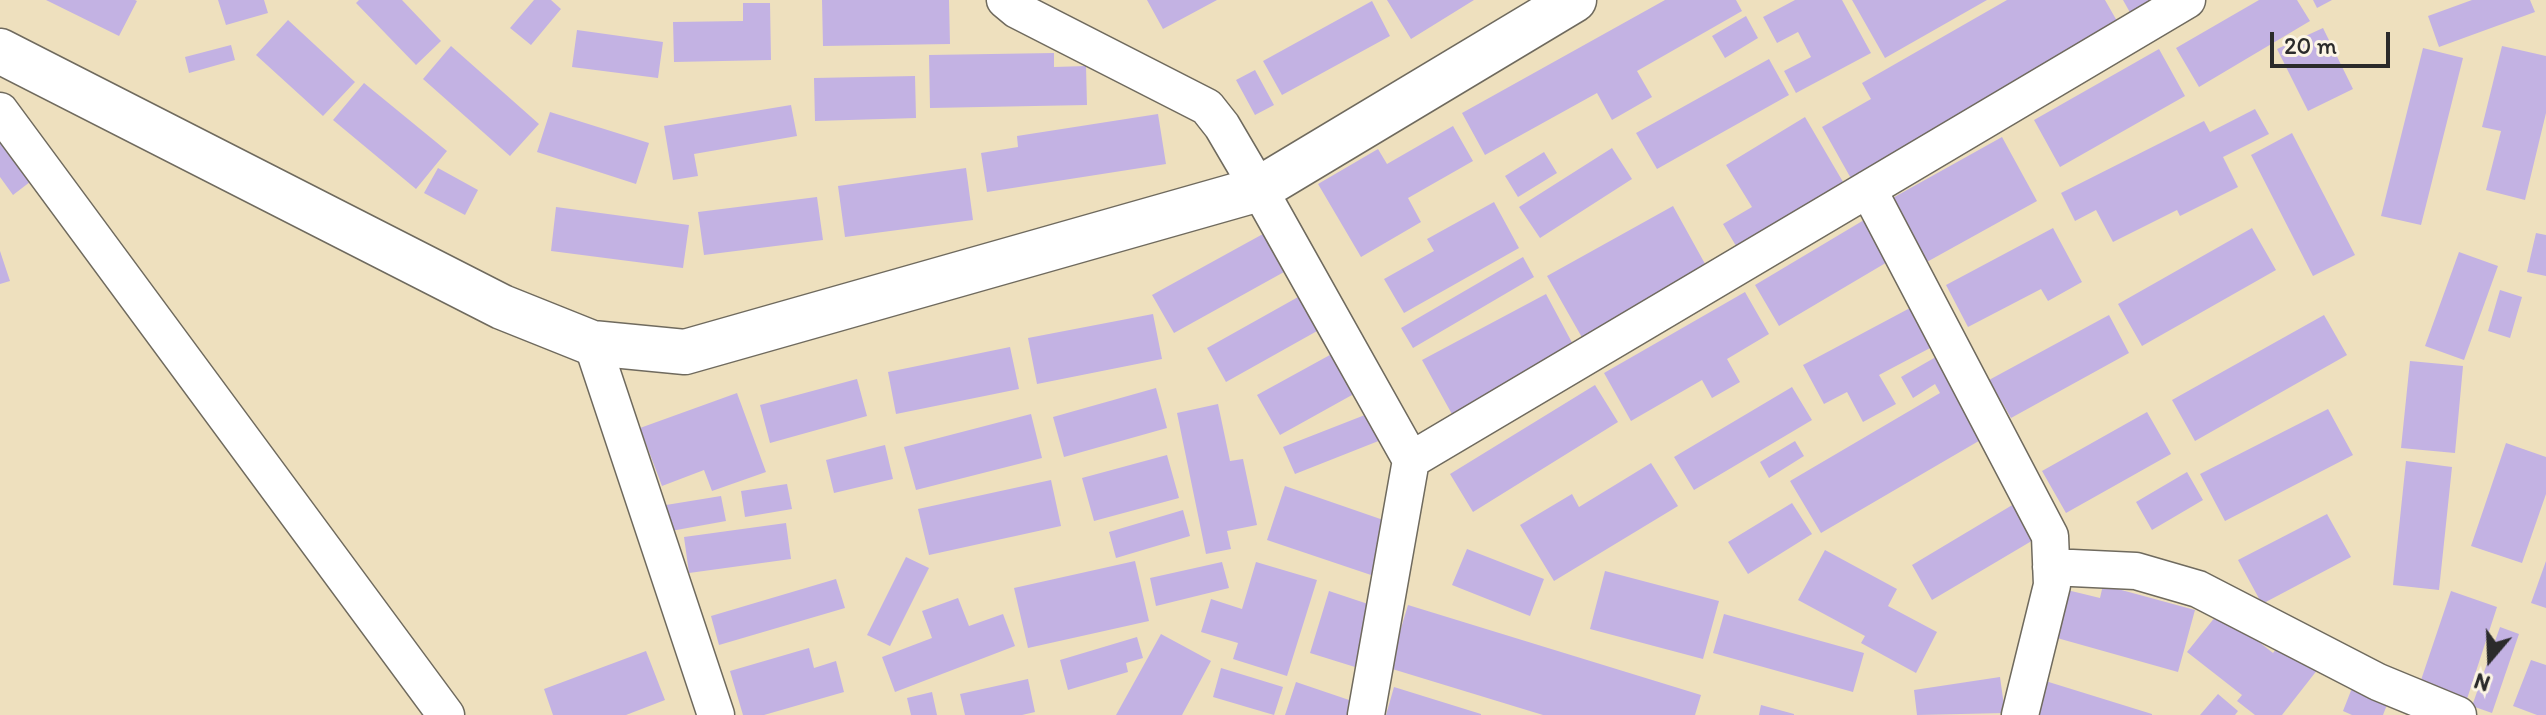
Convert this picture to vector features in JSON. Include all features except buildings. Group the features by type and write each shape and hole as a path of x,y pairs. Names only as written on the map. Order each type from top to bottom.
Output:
{"street":[{"path":"1005,0 1017,10 1207,107 1222,126 1259,189 1411,460 1366,715"},
{"path":"0,51 502,307 592,343 685,352 1259,189 1574,0"},
{"path":"1411,460 2187,0"},
{"path":"0,111 446,715"},
{"path":"1868,189 2050,536 2052,585 2020,715"},
{"path":"592,343 716,715"},
{"path":"2051,567 2136,571 2198,589 2378,682 2458,715"}]}
